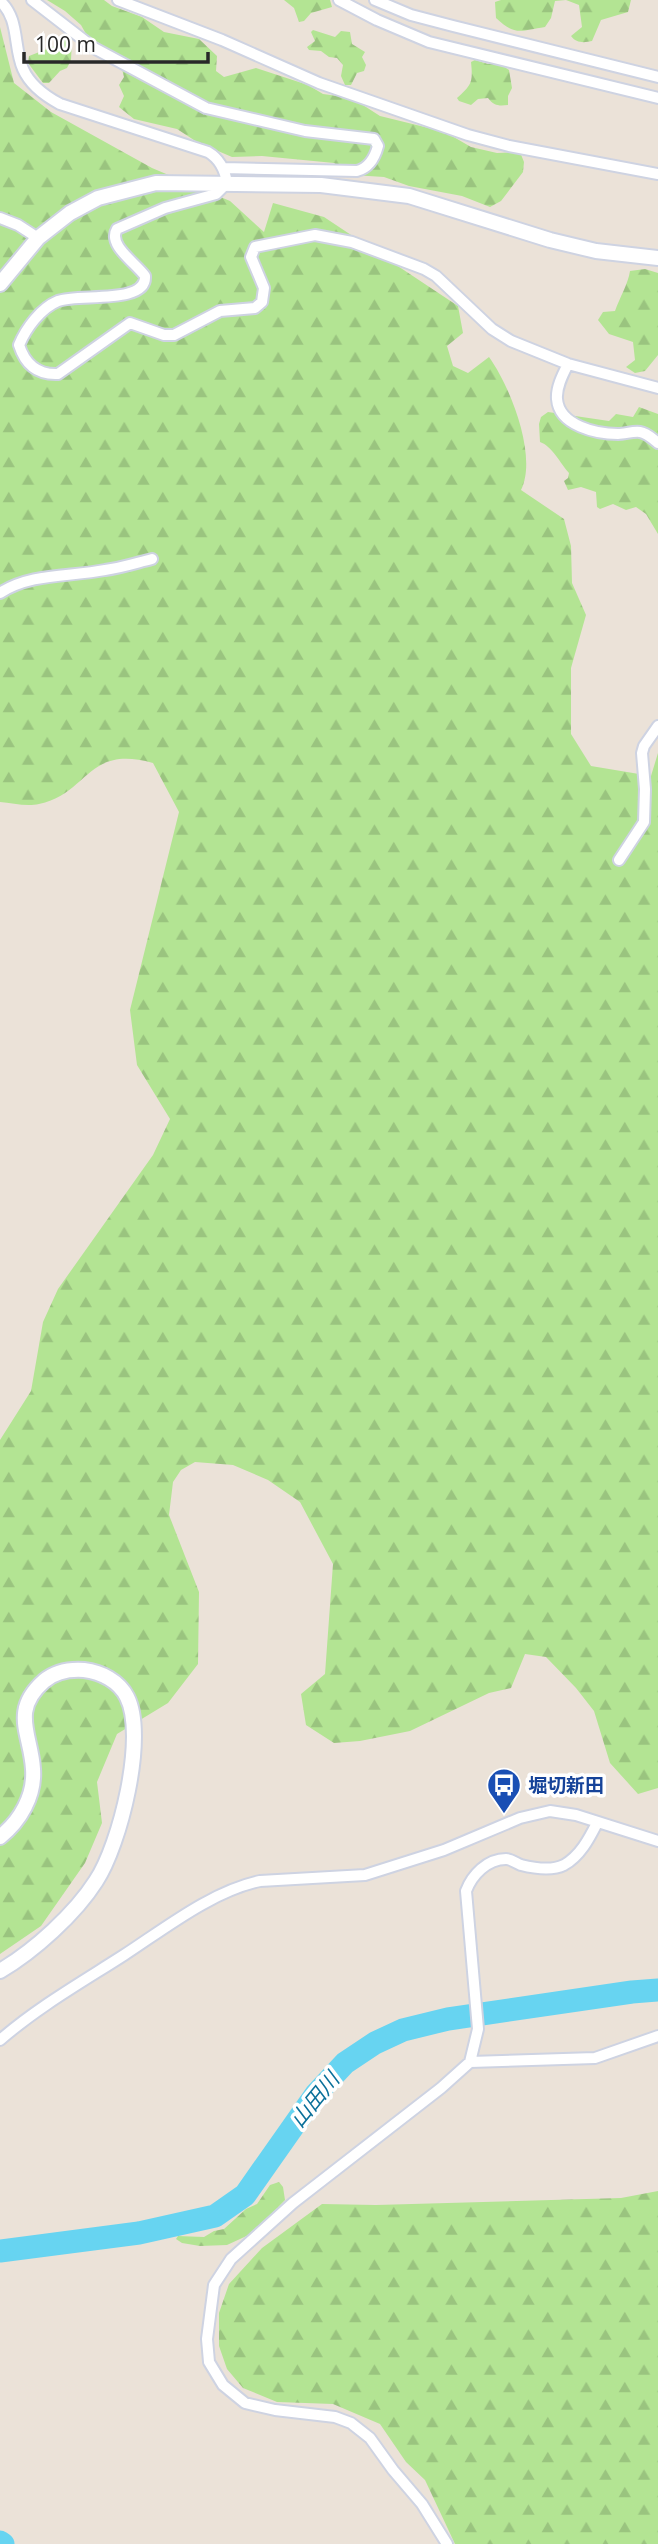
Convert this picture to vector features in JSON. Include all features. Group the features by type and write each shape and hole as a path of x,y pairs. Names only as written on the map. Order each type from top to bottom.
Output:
{"street":[{"path":"32,0 94,48 205,108 306,131 364,136 374,139 378,146 369,164 363,170 357,171 223,168"},
{"path":"118,0 222,40 319,83 468,135 509,146 658,174"},
{"path":"339,0 399,30 441,46 658,98"},
{"path":"375,0 411,15 658,77"},
{"path":"0,1 10,14 23,69 32,83 47,97 60,104 208,152 223,168 228,184"},
{"path":"0,284 38,238 70,213 98,198 156,183 321,185 409,196 562,243 596,251 658,258"},
{"path":"228,184 216,194 165,208 117,229 113,235 114,243 145,276 144,284 138,291 125,295 88,296 56,302 35,320 22,337 19,345 26,361 41,372 58,374 125,324 136,323 164,335 174,335 220,311 255,307 262,302 264,288 251,257 255,247 315,235 352,242 424,269 500,334 532,351 658,388"},
{"path":"0,218 18,225 38,238"},
{"path":"568,363 557,396 559,407 565,416 592,430 619,434 642,433 658,443"},
{"path":"0,593 34,578 105,570 152,559"},
{"path":"619,860 644,822 642,752 658,726"},
{"path":"0,1838 18,1819 31,1796 33,1769 23,1720 30,1698 44,1681 57,1672 76,1670 106,1676 123,1690 128,1699 133,1732 124,1815 113,1848 96,1881 65,1917 19,1960 0,1971"},
{"path":"0,2040 35,2012 151,1937 243,1885 260,1881 365,1875 444,1850 520,1818 550,1811 576,1815 597,1824 658,1841"},
{"path":"447,2544 422,2504 370,2438 351,2423 335,2417 275,2410 245,2403 223,2385 209,2362 207,2339 214,2284 231,2259 293,2203 441,2088 470,2062 478,2029 466,1891 471,1879 492,1863 507,1859 521,1865 544,1869 561,1866 576,1857 597,1824"},
{"path":"470,2062 595,2058 658,2036"}],"green space":[{"path":"47,0 104,0 112,6 142,17 164,32 199,39 217,56 216,71 224,77 256,68 308,85 323,94 352,98 380,116 445,132 471,147 497,153 520,152 524,162 523,172 501,201 490,207 462,196 409,186 384,177 353,175 334,163 262,156 232,157 197,142 177,129 134,119 119,107 124,96 119,85 124,77 119,57 86,34 81,25 65,11"},
{"path":"284,0 330,0 332,7 311,13 304,21 299,22 294,8"},
{"path":"566,0 555,1 551,18 545,27 518,31 508,28 496,18 495,2"},
{"path":"566,0 631,0 628,12 601,20 592,41 583,42 571,36 582,27 579,5"},
{"path":"0,27 14,83 51,112 152,168 230,201 264,232 273,203 324,217 458,306 463,333 447,346 453,366 468,373 489,357 513,403 524,441 525,476 521,490 564,519 571,546 572,583 586,615 571,668 571,734 591,766 651,776 658,753 658,1788 638,1794 610,1763 594,1711 546,1657 525,1654 511,1688 489,1693 410,1731 334,1743 306,1725 301,1694 325,1674 333,1564 300,1502 268,1480 233,1465 195,1462 181,1470 173,1482 169,1515 199,1592 198,1664 168,1703 117,1734 97,1782 102,1823 85,1863 41,1926 0,1954 0,1440 31,1391 43,1322 58,1289 153,1155 170,1119 137,1065 130,1010 179,812 153,763 131,759 114,760 101,765 56,799 34,805 0,802"},
{"path":"313,30 335,37 341,31 350,32 352,44 365,52 362,57 366,65 364,71 357,73 351,85 345,85 341,76 343,65 337,58 329,57 321,51 309,50 307,47 315,41 311,32"},
{"path":"64,38 72,39 71,60 67,68 60,71 49,83 43,83 28,63 29,56 60,44"},
{"path":"475,60 488,64 497,62 509,70 512,88 508,105 497,105 488,98 478,99 471,105 459,101 457,98 470,83 471,62"},
{"path":"645,269 658,273 658,355 645,371 635,373 626,367 635,360 633,342 609,334 598,320 603,312 615,311 630,271"},
{"path":"639,407 658,414 658,534 646,514 636,507 626,510 613,504 600,509 597,507 596,492 581,487 568,490 564,481 569,473 552,451 540,442 539,424 541,417 548,412 609,421 616,414 633,417"},
{"path":"279,2182 283,2187 285,2200 253,2233 227,2245 200,2246 182,2243 176,2239 178,2236 204,2237 224,2229 246,2209 257,2204 270,2185"},
{"path":"658,2191 658,2544 455,2544 425,2480 406,2462 380,2424 333,2404 277,2402 243,2388 227,2369 219,2346 219,2313 229,2284 262,2248 322,2204 621,2198"}],"waterway":[{"name":"山田川","path":"0,2251 139,2233 215,2216 245,2195 316,2094 345,2063 375,2043 403,2030 448,2019 658,1990"}],"place":[{"name":"堀切新田","path":"504,1815"}]}
